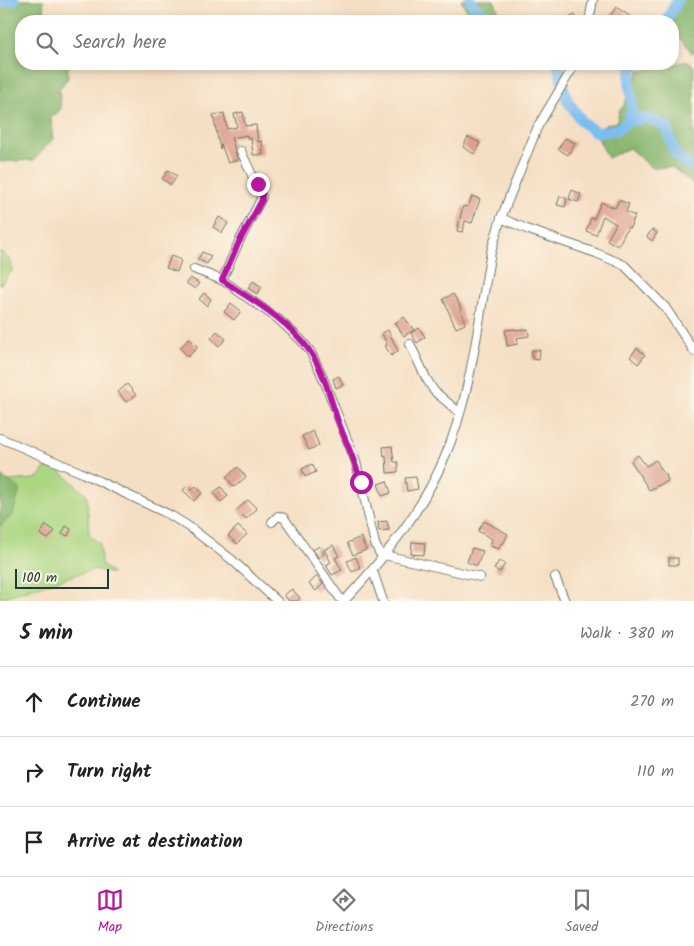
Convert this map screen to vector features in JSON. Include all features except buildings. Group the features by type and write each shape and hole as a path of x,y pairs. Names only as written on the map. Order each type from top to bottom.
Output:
{"street":[{"path":"590,15 593,0"},
{"path":"272,522 278,516 284,518 343,601 373,570 420,506 444,460 460,413 470,372 491,252 500,218 538,126 571,70"},
{"path":"222,280 262,197 241,151"},
{"path":"500,218 624,265 665,307 694,351"},
{"path":"194,269 222,280 278,319 310,351 321,373 354,456 377,550 384,556 480,577"},
{"path":"410,344 434,391 460,413"},
{"path":"0,438 80,472 176,519 231,559 277,601"},
{"path":"373,570 383,601"},
{"path":"555,577 565,601"}],"green space":[{"path":"0,0 43,0 44,10 50,15 15,15 15,70 68,70 68,78 59,89 61,109 51,119 53,139 34,160 0,162"},
{"path":"461,0 494,0 499,12 505,15 470,15"},
{"path":"677,0 694,0 694,52 692,53 679,36 679,15 674,15"},
{"path":"688,61 694,66 694,185 672,167 652,168 629,148 608,158 594,131 607,124 617,122 619,111 624,105 639,71 679,70 679,63"},
{"path":"0,251 11,261 12,271 0,285"},
{"path":"55,467 87,495 89,535 100,544 101,564 112,574 95,569 0,598 0,475 6,481 36,479 45,468"},
{"path":"1,476 20,489 13,514 0,527"}],"waterway":[{"path":"0,2 14,0"},
{"path":"470,0 485,15"},
{"path":"669,15 678,0"},
{"path":"560,70 567,100 583,123 597,133 618,129 628,121 648,118 667,127 674,152 687,164 694,167"},
{"path":"628,121 632,110 630,80 632,70"}],"route":[{"path":"258,184 262,200 239,242 222,280 278,319 310,351 321,373 356,462 361,482"}]}
